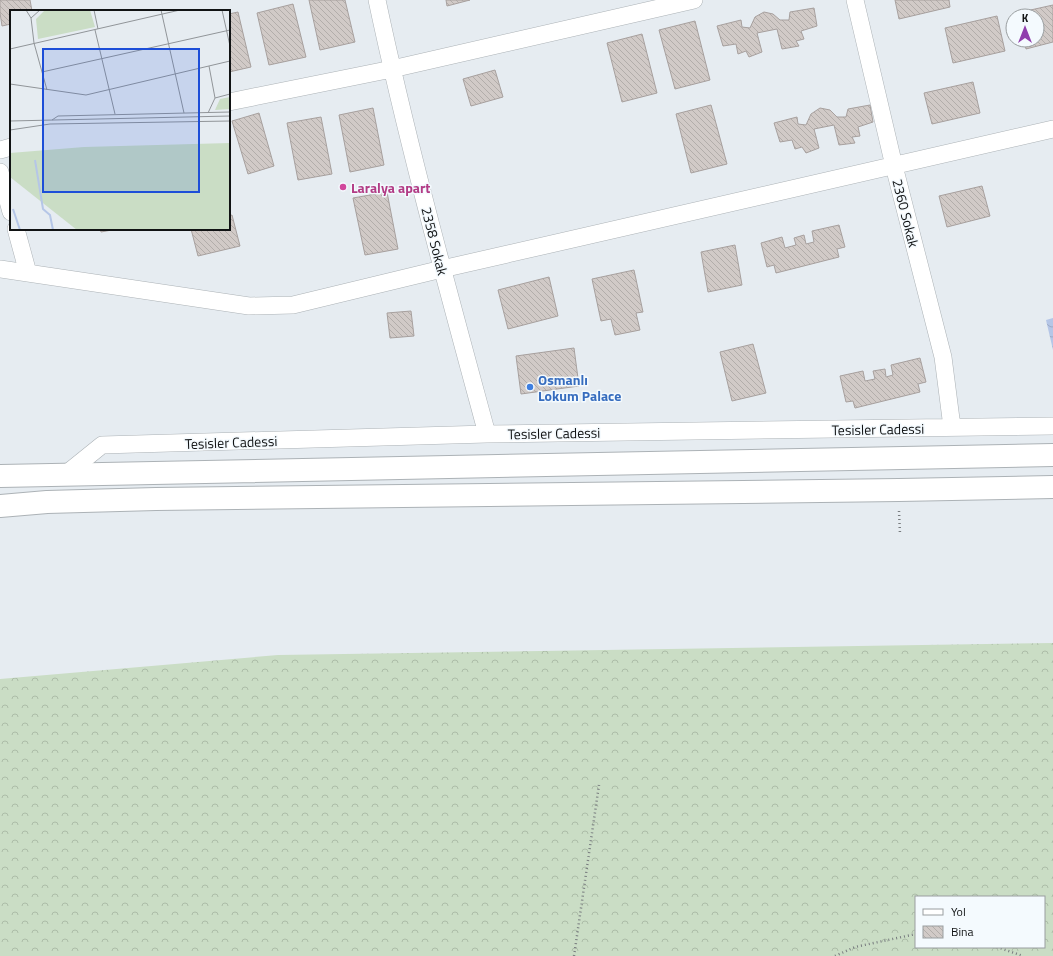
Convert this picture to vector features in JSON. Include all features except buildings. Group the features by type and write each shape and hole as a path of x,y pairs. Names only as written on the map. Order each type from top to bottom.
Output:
{"main road":[{"path":"0,476 1053,455"},
{"path":"0,506 47,502 156,499 1053,487"}],"street":[{"name":"2358 Sokak","path":"378,0 392,69 442,269 487,434"},
{"path":"230,102 392,69 694,0"},
{"name":"2360 Sokak","path":"855,0 894,166 943,357 952,427"},
{"path":"0,269 249,306 293,305 442,269 1053,129"},
{"path":"0,150 10,147"},
{"path":"0,172 10,208"},
{"path":"16,230 28,273"},
{"name":"Tesisler Cadessi","path":"66,474 102,445 487,434 1053,426"}],"path":[{"path":"574,956 599,785"},
{"path":"835,956 855,947 915,934"},
{"path":"1000,948 1023,956"}],"green space":[{"path":"1053,643 1053,956 0,956 0,679 278,655"}],"water":[{"path":"1053,318 1053,350 1046,320"}],"place":[{"name":"Laralya apart","path":"343,187"},
{"name":"Osmanlı Lokum Palace","path":"530,387"}]}
